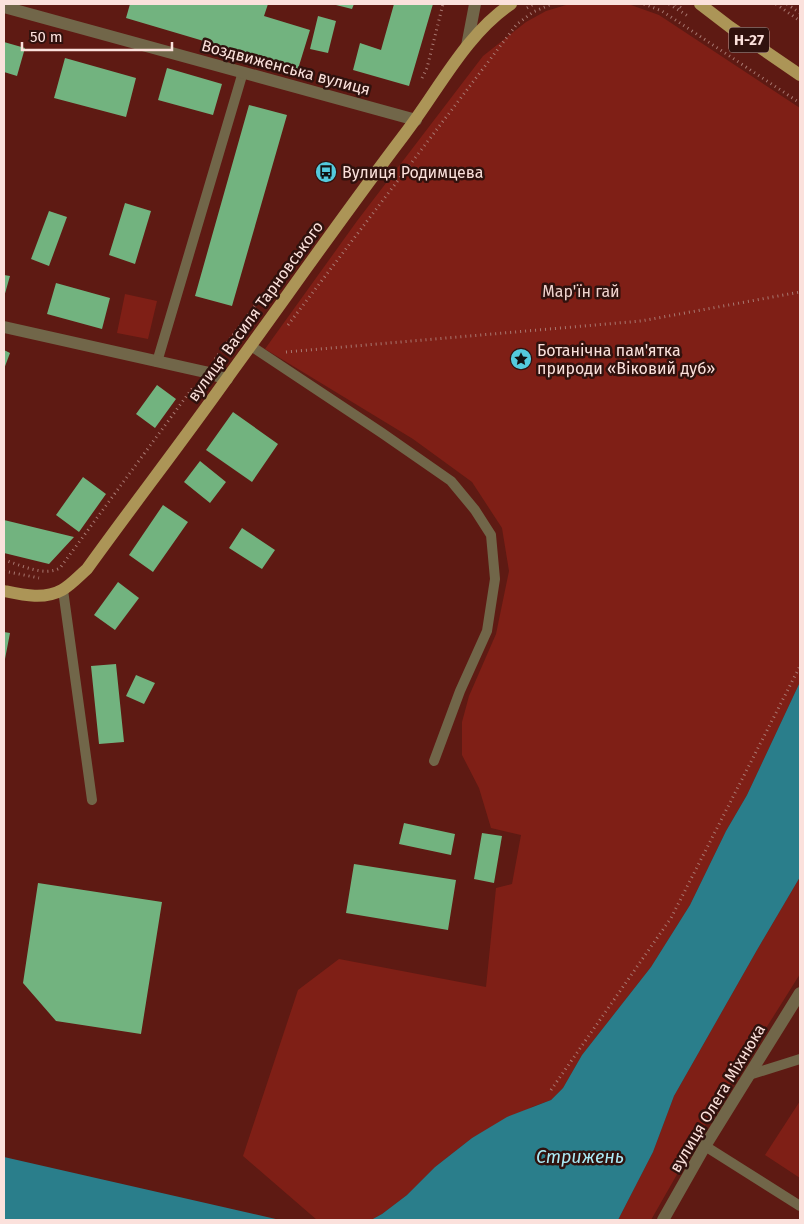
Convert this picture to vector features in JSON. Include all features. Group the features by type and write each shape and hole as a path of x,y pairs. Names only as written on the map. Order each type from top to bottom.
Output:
{"main road":[{"name":"вулиця Василя Тарновського","path":"63,590 86,569 416,120 467,46 495,14 511,4"},
{"name":"Н-27","path":"700,4 800,75"},
{"path":"4,591 42,596 63,590"}],"street":[{"name":"вулиця Василя Тарновського","path":"467,46 474,4"},
{"name":"Воздвиженська вулиця","path":"4,6 416,120"},
{"path":"4,327 205,372 227,379"},
{"name":"вулиця Олега Міхнюка","path":"663,1220 705,1146 800,993"}],"lane":[{"path":"157,362 243,72"},
{"path":"251,346 266,354 451,481 491,535 495,579 487,631 460,692 434,761"},
{"path":"63,590 92,800"},
{"path":"749,1075 800,1059"},
{"path":"705,1146 800,1206"}],"path":[{"path":"421,81 427,68 443,4"},
{"path":"284,330 517,24 533,12 552,4"},
{"path":"644,4 662,11 800,103"},
{"path":"669,4 692,19"},
{"path":"776,4 800,21"},
{"path":"787,4 800,13"},
{"path":"4,560 44,571 54,571 60,568 294,255"},
{"path":"266,354 641,321 800,292"},
{"path":"551,1090 671,918 800,666"}],"green space":[{"name":"Мар'їн гай","path":"566,5 631,5 659,15 800,108 800,682 747,795 726,831 690,905 651,967 582,1055 563,1088 551,1100 532,1107 472,1138 435,1167 407,1195 371,1220 317,1220 243,1156 298,990 339,959 486,987 496,888 512,884 521,835 491,828 479,788 462,755 462,722 469,696 496,634 509,571 502,528 472,482 413,439 265,349 357,221 483,56 526,22 546,11"},
{"path":"125,294 157,301 148,339 117,333"},
{"path":"800,877 800,974 704,1127 651,1220 618,1220 653,1152 674,1096"},
{"path":"800,1101 800,1178 765,1155"}],"water":[{"name":"Стрижень","path":"800,682 800,877 674,1096 653,1152 618,1220 371,1220 407,1195 435,1167 472,1138 507,1117 551,1100 563,1088 582,1055 651,967 690,905 726,831 747,795"},
{"path":"4,1157 280,1220 4,1220"}],"building":[{"path":"130,4 268,4 264,16 310,30 298,69 126,18"},
{"path":"332,4 354,4 352,9"},
{"path":"394,4 433,4 409,86 353,70 360,43 381,50"},
{"path":"318,16 336,21 328,53 310,49"},
{"path":"4,42 25,48 17,76 4,72"},
{"path":"65,58 136,78 126,117 54,98"},
{"path":"167,68 222,84 213,115 158,100"},
{"path":"249,105 287,115 232,306 195,296"},
{"path":"125,203 151,211 135,264 109,255"},
{"path":"49,211 67,217 49,266 31,259"},
{"path":"4,275 10,276 4,297"},
{"path":"56,283 110,298 102,329 47,314"},
{"path":"4,350 10,353 4,369"},
{"path":"157,385 176,399 155,428 136,414"},
{"path":"233,412 278,444 252,482 206,450"},
{"path":"200,461 226,482 210,503 184,482"},
{"path":"83,477 106,494 79,532 56,515"},
{"path":"163,505 188,522 153,572 129,555"},
{"path":"4,520 74,537 49,564 4,553"},
{"path":"242,528 275,550 262,569 229,548"},
{"path":"118,582 139,598 115,630 94,615"},
{"path":"4,632 10,633 5,659 4,659"},
{"path":"116,664 124,742 99,744 91,666"},
{"path":"136,675 155,683 144,704 126,696"},
{"path":"404,823 455,834 451,855 399,844"},
{"path":"482,833 502,836 494,883 474,879"},
{"path":"354,864 456,880 448,930 346,913"},
{"path":"38,883 162,902 141,1034 56,1021 23,983"}],"place":[{"name":"Вулиця Родимцева","path":"326,172"},
{"name":"Ботанічна пам'ятка природи «Віковий дуб»","path":"521,359"}]}
